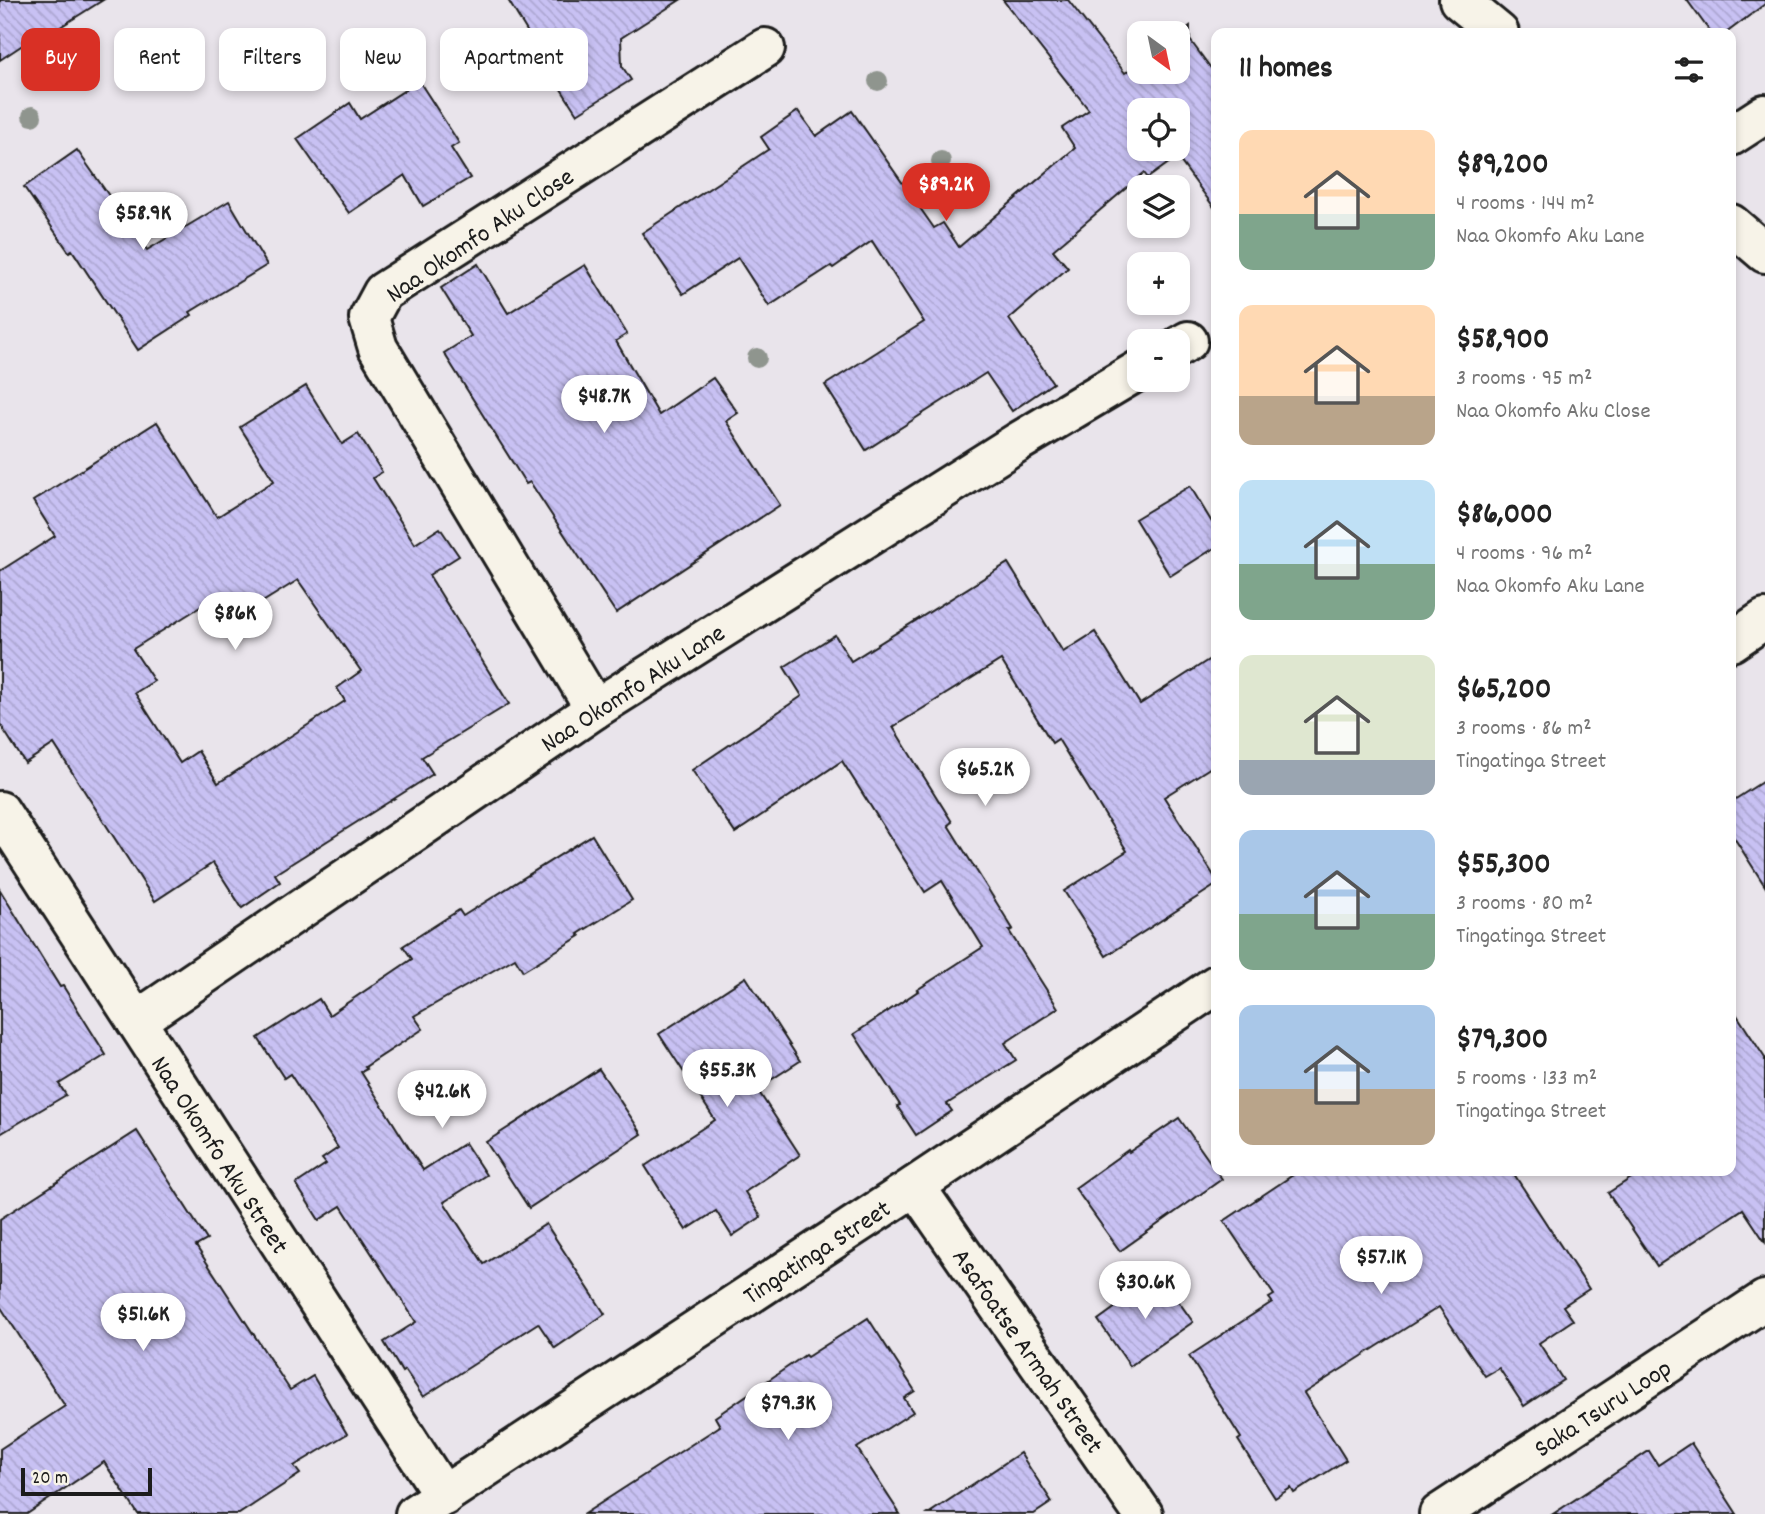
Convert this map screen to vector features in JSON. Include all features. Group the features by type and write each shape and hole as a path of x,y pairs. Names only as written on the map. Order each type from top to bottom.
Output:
{"street":[{"path":"1459,0 1493,28"},
{"name":"Naa Okomfo Aku Close","path":"595,709 378,348 369,318 383,292 765,48"},
{"path":"1736,133 1765,114"},
{"path":"1736,228 1765,253"},
{"name":"Naa Okomfo Aku Lane","path":"136,1021 595,709 1018,442 1127,377"},
{"path":"1736,639 1765,619"},
{"name":"Naa Okomfo Aku Street","path":"0,811 223,1158 429,1505"},
{"name":"Tingatinga Street","path":"429,1505 1211,988"},
{"name":"Asafoatse Armah Street","path":"915,1186 1143,1514"},
{"name":"Saka Tsuru Loop","path":"1439,1514 1765,1300"}],"building":[{"path":"0,0 103,0 59,28 21,28 21,46 0,60"},
{"path":"508,0 680,0 621,38 622,66 631,80 577,114 562,91 588,91 588,28 525,28"},
{"path":"1003,0 1068,0 1125,73 1127,72 1127,84 1190,84 1190,40 1211,68 1211,203 1180,161 1190,161 1190,98 1127,98 1127,161 1171,161 1152,175 1127,175 1127,187 1053,250 1068,268 1009,319 1053,383 1012,411 986,373 866,450 825,385 924,322 872,241 769,306 738,258 683,294 642,233 769,149 761,137 798,111 816,136 852,111 934,228 943,223 959,247 1075,148 1062,128 1089,110"},
{"path":"1687,0 1765,0 1765,4 1733,28 1707,28"},
{"path":"403,91 425,91 459,143 451,148 470,178 423,206 405,175 349,213 297,139 350,103 360,119"},
{"path":"77,150 147,250 229,201 267,265 190,312 192,315 138,350 72,250 69,252 24,187"},
{"path":"478,264 508,313 585,265 627,334 616,341 659,415 713,378 738,413 726,421 780,505 616,613 530,482 526,484 444,353 471,336 441,288"},
{"path":"306,386 342,444 358,434 382,472 373,478 415,544 440,528 459,556 429,575 509,704 422,757 433,774 275,874 280,882 242,908 213,863 155,901 54,744 25,763 0,724 0,571 55,536 33,501 157,422 217,517 274,481 240,427","holes":["298,580 361,671 337,688 345,701 218,783 198,751 180,763 135,693 154,681 133,649 205,604 221,628"]},
{"path":"1190,486 1211,521 1211,550 1170,576 1135,519"},
{"path":"1008,563 1063,652 1095,632 1140,704 1211,658 1211,767 1164,797 1211,871 1211,888 1106,956 1064,891 1127,851 1058,739 1052,743 1001,660 893,727 952,822 948,825 1013,929 1009,931 1058,1008 1005,1043 1016,1060 947,1104 952,1111 916,1135 854,1034 983,947 942,881 925,892 842,761 735,833 692,770 802,696 784,667 835,635 851,661"},
{"path":"1765,780 1765,886 1736,841 1736,799"},
{"path":"592,835 632,900 523,971 515,958 414,1016 423,1029 361,1072 423,1170 465,1143 486,1175 444,1202 484,1264 546,1224 605,1314 555,1348 538,1323 423,1397 405,1370 402,1372 384,1342 416,1322 341,1206 319,1220 296,1184 326,1164 322,1159 338,1148 290,1074 284,1078 258,1038 319,999 329,1015 412,959 403,946 459,910 463,916"},
{"path":"0,890 106,1055 59,1084 66,1095 0,1134"},
{"path":"746,977 800,1061 757,1089 800,1155 745,1192 761,1217 732,1236 716,1211 686,1230 645,1166 715,1120 659,1034"},
{"path":"1736,1014 1765,1058 1765,1242 1743,1209 1657,1266 1608,1193 1634,1176 1736,1176"},
{"path":"599,1069 642,1134 529,1208 486,1142"},
{"path":"1179,1118 1211,1163 1211,1176 1220,1176 1222,1179 1120,1251 1075,1188 1128,1150 1129,1152"},
{"path":"137,1131 207,1240 196,1246 290,1390 313,1376 347,1434 294,1466 300,1474 239,1514 138,1514 104,1462 27,1514 0,1514 0,1449 65,1406 0,1306 0,1219"},
{"path":"1292,1176 1515,1176 1589,1289 1563,1306 1573,1320 1539,1343 1563,1380 1524,1406 1499,1368 1485,1376 1439,1307 1304,1393 1346,1460 1294,1493 1291,1488 1275,1498 1189,1356 1272,1302 1269,1298 1274,1295 1224,1221"},
{"path":"1160,1275 1193,1322 1130,1366 1098,1320"},
{"path":"868,1318 915,1391 904,1398 913,1412 857,1448 900,1514 584,1514 720,1426 715,1417 805,1355 807,1357"},
{"path":"1691,1443 1737,1514 1553,1514 1649,1451 1658,1465"},
{"path":"1020,1453 1052,1502 1034,1514 928,1514"}]}
